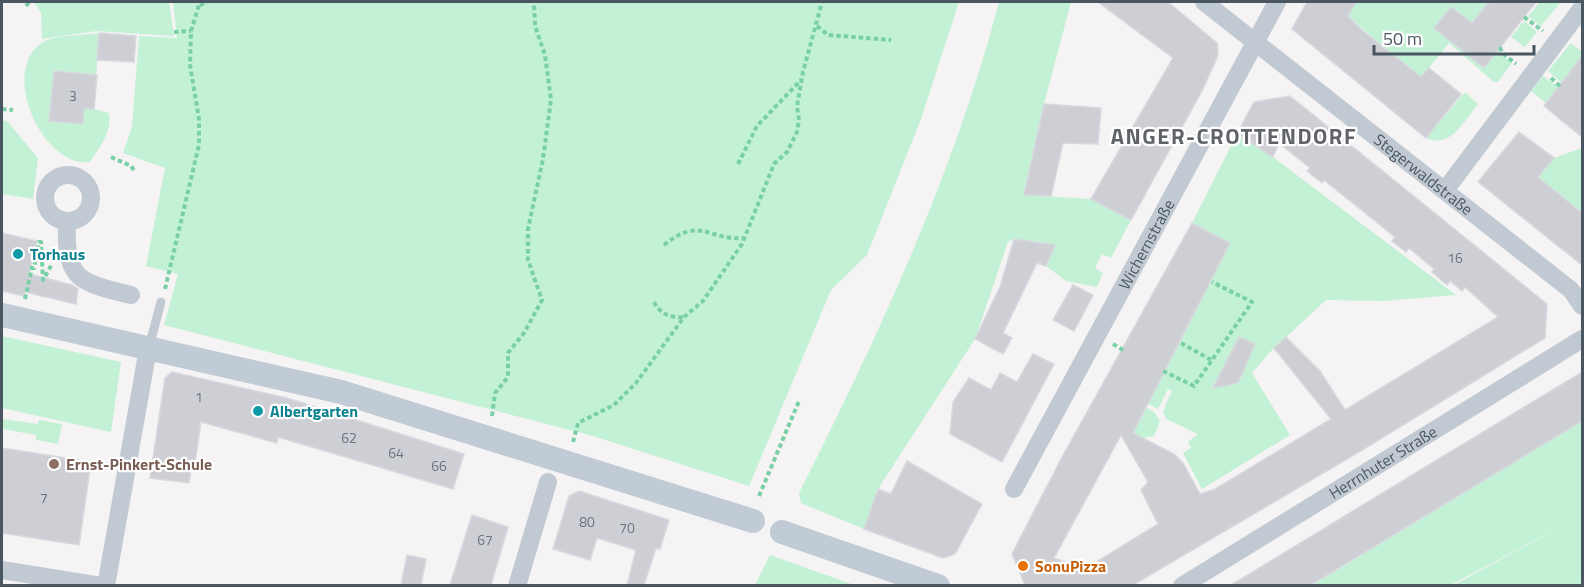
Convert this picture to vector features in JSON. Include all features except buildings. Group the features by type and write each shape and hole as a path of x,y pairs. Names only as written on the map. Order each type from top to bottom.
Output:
{"street":[{"name":"Stegerwaldstraße","path":"1204,2 1446,189 1571,290 1582,306"},
{"name":"Wichernstraße","path":"1014,489 1277,2"},
{"path":"1446,189 1582,8"},
{"path":"67,221 67,251 73,271 87,284 131,295"},
{"path":"2,315 147,354 341,392 753,521"},
{"name":"Herrnhuter Straße","path":"1182,585 1582,339"},
{"path":"106,585 147,354"},
{"path":"517,585 548,482"},
{"path":"782,532 933,585"},
{"path":"2,570 101,585"}],"lane":[{"path":"147,354 161,302"}],"path":[{"path":"161,302 190,194 199,145 199,119 190,65 191,31 200,3 208,2"},
{"path":"494,407 495,393 508,377 508,353 524,333 542,300 528,260 528,229 543,159 550,100 545,55 535,26 534,2"},
{"path":"568,463 578,423 614,405 636,383 684,317 703,301 744,237 774,164 787,152 797,132 801,80 822,2"},
{"path":"817,26 828,35 891,40"},
{"path":"174,32 191,31"},
{"path":"1500,47 1502,53 1530,76"},
{"path":"738,164 757,126 801,80"},
{"path":"2,109 13,110"},
{"path":"111,156 131,166 135,172"},
{"path":"664,245 677,234 694,228 720,234 728,239 744,237"},
{"path":"26,296 39,242 41,242 43,280 58,253 67,251"},
{"path":"1164,370 1194,386 1252,302 1212,282"},
{"path":"654,302 658,309 672,318 684,317"},
{"path":"1181,344 1213,361"},
{"path":"759,496 799,400"}],"green space":[{"path":"34,2 169,2 174,36 97,31 42,39 41,13"},
{"path":"173,2 959,2 921,119 867,255 831,290 749,486 593,436 164,325 178,274 146,266 165,168 123,153 132,127 139,36 177,38"},
{"path":"999,2 1071,2 1044,104 1025,195 1091,199 1131,220 1111,258 1102,254 1095,268 1103,273 1097,287 1066,281 1046,266 1054,245 1014,239 1008,242 975,339 878,489 864,529 801,503 799,493 857,374 912,252 960,128"},
{"path":"1356,2 1489,2 1472,23 1451,7 1434,28 1484,67 1497,52 1512,63 1498,82 1494,82 1449,43 1420,79 1348,16"},
{"path":"1540,2 1561,2 1541,26 1528,16"},
{"path":"1524,21 1537,32 1525,47 1511,37"},
{"path":"99,33 94,109 109,113 109,127 90,162 73,160 58,151 44,136 33,117 26,97 25,76 29,58 40,44 60,37"},
{"path":"1571,43 1582,52 1582,56 1562,83 1548,71"},
{"path":"1543,76 1558,87 1546,103 1531,91"},
{"path":"1465,92 1478,104 1462,125 1450,137 1443,140 1426,138"},
{"path":"2,120 7,121 38,158 33,199 2,194"},
{"path":"1237,134 1273,157 1456,295 1382,301 1326,300 1269,353 1252,373 1290,435 1202,489 1183,453 1191,448 1188,442 1198,434 1166,419 1163,411 1172,391 1168,389 1158,409 1145,402 1230,244 1192,223"},
{"path":"1582,148 1582,213 1538,177 1554,158"},
{"path":"2,336 121,362 111,432 2,408"},
{"path":"1147,408 1154,412 1160,421 1154,436 1142,438 1125,428 1132,417 1140,421"},
{"path":"2,419 38,424 39,420 62,424 58,444 36,440 36,435 2,429"},
{"path":"1582,421 1582,582 1576,586 1454,585 1569,522 1451,585 1311,586"},
{"path":"770,555 854,585 755,585"}],"place":[{"name":"Torhaus","path":"18,254"},
{"name":"Albertgarten","path":"258,411"},
{"name":"Ernst-Pinkert-Schule","path":"54,464"},
{"name":"SonuPizza","path":"1023,566"}],"district":[{"name":"ANGER-CROTTENDORF","path":"1234,136"}]}
